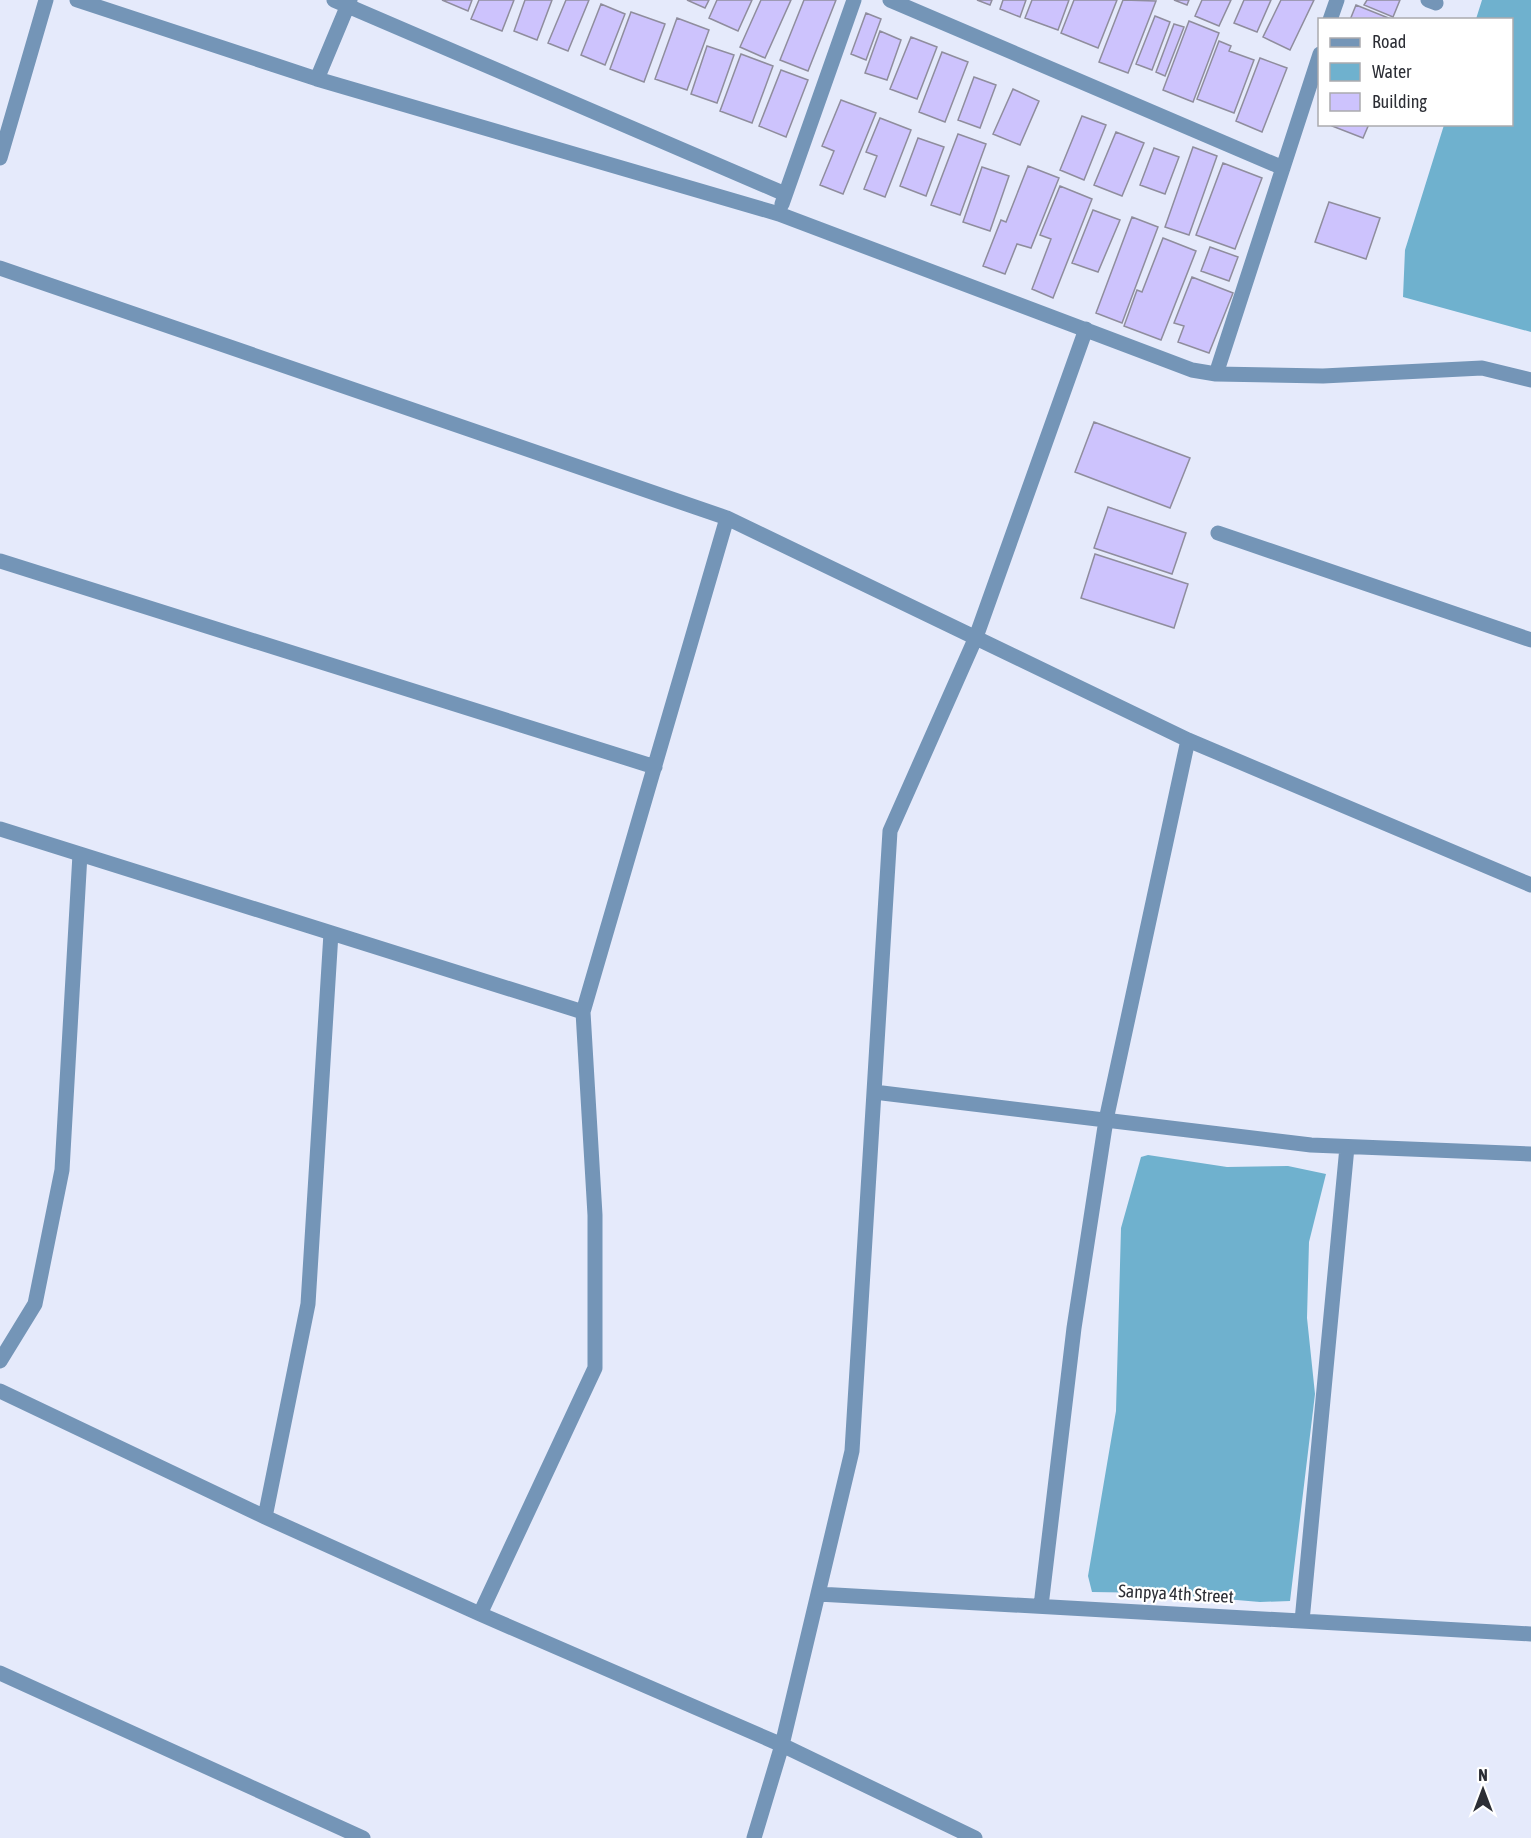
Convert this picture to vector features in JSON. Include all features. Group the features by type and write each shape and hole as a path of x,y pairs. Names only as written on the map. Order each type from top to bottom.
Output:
{"street":[{"path":"0,158 46,0"},
{"path":"77,0 317,79 779,214 1192,370 1216,374 1323,376 1482,368 1531,380"},
{"path":"779,214 854,0"},
{"path":"890,0 1284,168"},
{"path":"1331,18 1337,0"},
{"path":"317,79 344,2 785,194"},
{"path":"1216,374 1318,60"},
{"path":"0,268 727,518 1188,740 1531,885"},
{"path":"754,1838 782,1745 852,1451 890,831 976,637 1086,329"},
{"path":"480,1614 595,1368 595,1215 583,1012 727,518"},
{"path":"1218,533 1531,640"},
{"path":"0,561 655,767"},
{"path":"1041,1606 1074,1328 1106,1120 1188,740"},
{"path":"0,829 583,1012"},
{"path":"0,1361 35,1304 62,1170 80,854"},
{"path":"265,1517 308,1304 331,933"},
{"path":"874,1092 1311,1145 1531,1154"},
{"path":"1302,1621 1347,1148"},
{"path":"0,1391 265,1517 480,1614 782,1745 975,1838"},
{"name":"Sanpya 4th Street","path":"818,1594 1531,1634"},
{"path":"0,1673 363,1838"}],"water":[{"path":"1482,0 1531,0 1531,332 1403,297 1405,250 1444,126 1513,126 1513,18 1476,18"},
{"path":"1148,1155 1227,1167 1288,1166 1326,1174 1309,1242 1307,1318 1315,1394 1290,1601 1260,1602 1155,1593 1092,1592 1088,1576 1116,1411 1121,1228 1141,1157"}],"building":[{"path":"442,0 472,0 468,11"},
{"path":"479,0 514,0 502,31 471,19"},
{"path":"525,0 552,0 537,40 514,31"},
{"path":"566,0 589,0 568,51 548,43"},
{"path":"687,0 709,0 705,8"},
{"path":"717,0 752,0 738,31 709,18"},
{"path":"761,0 791,0 765,58 740,47"},
{"path":"804,0 836,0 808,71 780,60"},
{"path":"977,0 992,0 990,5"},
{"path":"1003,0 1026,0 1020,17 1000,9"},
{"path":"1032,0 1069,0 1058,30 1025,18"},
{"path":"1074,0 1117,0 1098,48 1061,33"},
{"path":"1123,0 1156,1 1128,73 1099,62"},
{"path":"1174,0 1189,0 1187,5"},
{"path":"1202,0 1231,0 1219,26 1195,16"},
{"path":"1244,0 1271,0 1257,32 1234,23"},
{"path":"1281,0 1314,0 1290,50 1263,37"},
{"path":"1367,0 1400,0 1393,17 1364,5"},
{"path":"601,4 625,14 605,65 581,55"},
{"path":"1356,5 1388,18 1351,18"},
{"path":"631,12 665,24 644,82 610,69"},
{"path":"866,13 881,19 866,60 851,54"},
{"path":"1155,16 1170,22 1152,70 1136,64"},
{"path":"677,18 709,30 687,90 655,79"},
{"path":"1189,21 1219,33 1193,102 1163,90"},
{"path":"1174,24 1184,27 1165,76 1156,72"},
{"path":"880,31 901,40 887,80 865,73"},
{"path":"911,37 937,47 917,99 890,89"},
{"path":"1219,41 1231,46 1229,51 1254,60 1234,113 1197,99"},
{"path":"707,46 734,55 717,103 691,94"},
{"path":"942,52 968,62 945,122 919,112"},
{"path":"741,54 773,66 752,123 720,111"},
{"path":"1260,58 1287,68 1262,132 1236,121"},
{"path":"781,70 808,80 786,137 759,126"},
{"path":"974,77 996,85 980,128 958,120"},
{"path":"1013,89 1039,101 1020,145 993,134"},
{"path":"841,100 876,113 843,194 820,185 834,151 822,146"},
{"path":"1082,116 1106,125 1084,180 1060,170"},
{"path":"880,118 911,130 885,197 864,189 877,156 866,152"},
{"path":"1332,126 1368,126 1363,138"},
{"path":"1116,132 1144,143 1122,196 1094,185"},
{"path":"958,134 986,144 960,215 931,205"},
{"path":"918,138 944,147 926,196 900,186"},
{"path":"1193,147 1217,156 1189,235 1165,227"},
{"path":"1154,148 1179,157 1165,194 1140,185"},
{"path":"1223,163 1262,178 1235,249 1196,235"},
{"path":"1028,166 1059,178 1031,248 1017,244 1005,274 983,266 1001,220 1006,222"},
{"path":"982,167 1009,176 990,231 963,222"},
{"path":"1060,186 1092,199 1053,298 1032,289 1051,239 1040,235"},
{"path":"1329,202 1380,218 1366,259 1315,242"},
{"path":"1093,210 1120,220 1098,272 1072,263"},
{"path":"1132,217 1158,227 1122,323 1096,313"},
{"path":"1163,238 1196,251 1161,340 1124,326 1137,290 1142,292"},
{"path":"1210,247 1238,257 1229,281 1201,271"},
{"path":"1192,277 1233,293 1209,353 1178,342 1184,326 1174,323"},
{"path":"1094,422 1190,458 1170,508 1075,472"},
{"path":"1108,507 1186,533 1172,574 1094,548"},
{"path":"1095,554 1188,584 1174,628 1081,598"}]}
